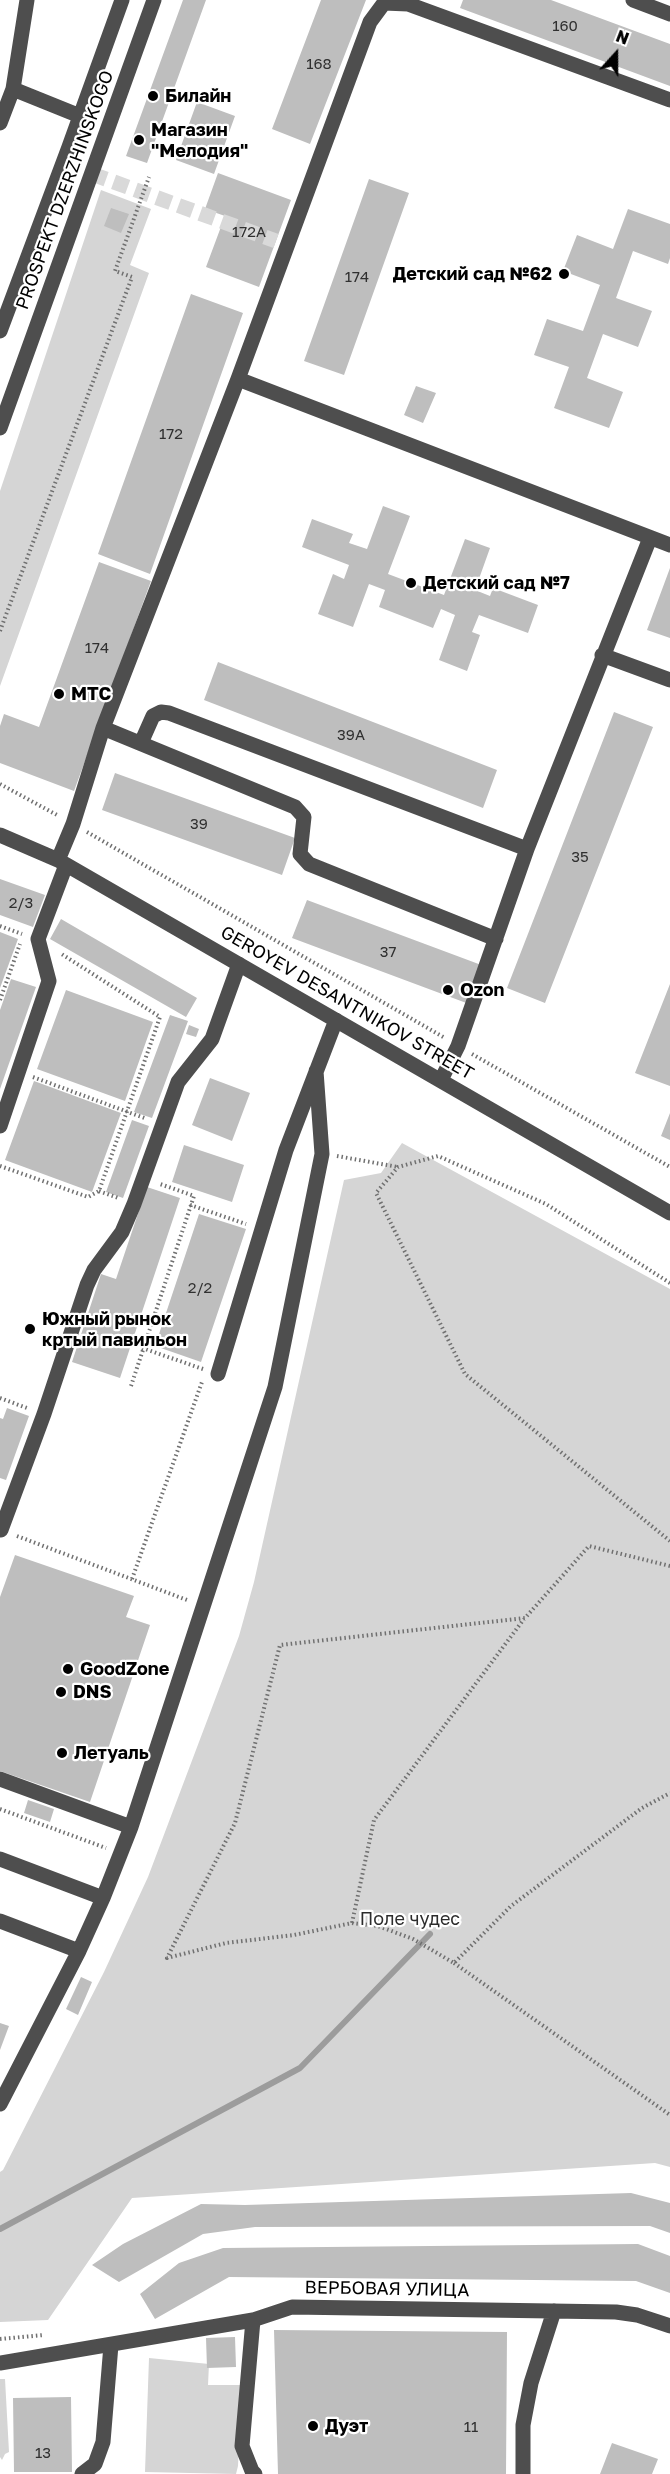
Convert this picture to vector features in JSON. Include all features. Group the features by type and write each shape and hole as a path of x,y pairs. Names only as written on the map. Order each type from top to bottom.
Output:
{"street":[{"path":"0,123 13,89 27,0"},
{"name":"PROSPEKT DZERZHINSKOGO","path":"0,331 122,0"},
{"name":"PROSPEKT DZERZHINSKOGO","path":"0,428 154,0"},
{"path":"633,0 670,14"},
{"path":"0,1126 50,981 31,937 62,862 103,728 238,379 370,22 384,3 408,4 670,100"},
{"path":"13,89 80,116"},
{"path":"276,241 283,260"},
{"path":"238,379 670,545"},
{"path":"441,1080 458,1046 526,849 650,538"},
{"path":"602,656 670,680"},
{"path":"141,743 153,716 161,712 169,713 526,849"},
{"path":"103,728 295,807 304,817 300,854 309,864 496,939"},
{"name":"GEROYEV DESANTNIKOV STREET","path":"0,835 62,862 670,1213"},
{"path":"2,1530 87,1285 122,1232 178,1082 212,1039 239,964"},
{"path":"212,1372 262,1229 286,1150 336,1020"},
{"path":"0,2104 79,1951 131,1827 275,1387 322,1154 316,1071"},
{"path":"0,1486 15,1492"},
{"path":"0,1779 131,1827"},
{"path":"0,1859 103,1898"},
{"path":"0,1922 79,1951"},
{"name":"ВЕРБОВАЯ УЛИЦА","path":"0,2363 253,2320 292,2307 616,2312 637,2315 670,2326"},
{"path":"523,2474 523,2425 531,2383 554,2311"},
{"path":"253,2320 242,2446 255,2474"},
{"path":"82,2474 95,2464 103,2442 111,2345"}],"path":[{"path":"0,631 132,278 115,271 149,177"},
{"path":"0,784 670,1167"},
{"path":"0,926 31,937 160,1017 99,1191 88,1197 0,1166"},
{"path":"0,1000 31,937"},
{"path":"18,1071 162,1124"},
{"path":"322,1154 398,1167 438,1156 546,1204 670,1283"},
{"path":"398,1167 376,1193 465,1374 670,1541"},
{"path":"131,1386 194,1196 143,1178"},
{"path":"190,1205 262,1229"},
{"path":"132,1579 212,1372 142,1348"},
{"path":"0,1398 44,1414"},
{"path":"2,1530 204,1607"},
{"path":"352,1923 374,1820 525,1618 589,1546 670,1566"},
{"path":"525,1618 280,1645 235,1823 167,1958 225,1943 294,1935 352,1923 378,1926 413,1939 454,1963 670,2115"},
{"path":"454,1963 511,1906 642,1808 670,1793"},
{"path":"0,1809 121,1853"}],"green space":[{"path":"101,190 151,209 130,265 149,273 0,686 0,491"},
{"name":"Поле чудес","path":"402,1143 670,1289 670,2167 655,2163 132,2198 48,2320 0,2322 0,2172 104,1972 148,1877 239,1636 254,1582 344,1180 381,1173"},
{"path":"149,2358 209,2364 208,2385 242,2385 236,2474 145,2472"},
{"path":"0,2379 5,2379 9,2452 2,2460 0,2457"}],"building":[{"path":"183,0 206,0 147,163 126,156"},
{"path":"321,0 366,0 310,144 272,129"},
{"path":"463,0 551,0 670,44 670,86 460,8"},
{"path":"197,102 235,116 214,174 176,160"},
{"path":"218,173 291,200 259,287 206,267 225,216 205,209"},
{"path":"369,179 409,193 344,375 304,361"},
{"path":"111,208 129,214 121,233 104,226"},
{"path":"628,209 670,224 670,258 668,264 633,251 616,298 652,311 638,347 603,334 587,378 623,392 609,428 554,408 569,367 534,355 547,319 583,331 600,285 563,271 577,235 613,249"},
{"path":"191,294 243,313 150,574 98,554"},
{"path":"416,386 436,393 423,423 404,415"},
{"path":"383,506 410,516 388,574 444,595 465,539 490,548 475,590 490,596 493,588 538,605 528,633 479,615 472,632 480,635 467,671 439,660 455,615 441,609 433,628 379,607 385,590 369,584 353,627 318,614 333,574 344,579 349,565 302,547 312,519 353,534 349,543 367,549"},
{"path":"99,562 151,581 74,791 0,763 0,726 4,714 39,727"},
{"path":"670,568 670,638 647,630"},
{"path":"218,662 497,770 483,808 204,700"},
{"path":"614,712 653,727 545,1003 507,988"},
{"path":"115,773 295,838 282,875 102,810"},
{"path":"0,879 45,895 33,927 0,915"},
{"path":"307,900 484,966 469,1004 292,938"},
{"path":"61,919 197,998 186,1017 50,939"},
{"path":"0,932 18,939 0,988"},
{"path":"11,979 36,987 0,1089 0,1010"},
{"path":"670,984 670,1086 635,1073"},
{"path":"66,990 153,1022 125,1101 37,1069"},
{"path":"170,1015 188,1021 152,1118 134,1112"},
{"path":"189,1025 199,1029 196,1037 186,1034"},
{"path":"210,1078 250,1093 232,1141 192,1125"},
{"path":"34,1081 121,1113 92,1192 5,1160"},
{"path":"670,1113 670,1140 661,1136"},
{"path":"132,1120 149,1126 123,1198 106,1192"},
{"path":"184,1145 244,1165 232,1202 172,1182"},
{"path":"147,1187 180,1198 120,1378 72,1362 101,1274 116,1279"},
{"path":"199,1214 246,1229 201,1362 155,1346"},
{"path":"7,1408 29,1416 6,1480 0,1478 0,1418 3,1419"},
{"name":"GoodZone","path":"15,1555 134,1596 126,1617 150,1625 90,1802 0,1771 0,1597"},
{"path":"28,1800 54,1809 50,1822 24,1813"},
{"path":"81,1977 92,1982 78,2015 66,2009"},
{"path":"0,2023 9,2026 0,2050"},
{"path":"631,2193 670,2203 670,2233 650,2226 255,2227 203,2234 119,2282 92,2265 123,2244 201,2204 245,2205"},
{"path":"638,2244 670,2256 670,2293 636,2281 229,2277 155,2319 140,2294 179,2263 223,2248"},
{"path":"274,2330 507,2332 506,2474 278,2474"},
{"path":"235,2337 236,2367 207,2368 206,2338"},
{"path":"71,2397 72,2472 14,2472 13,2398"},
{"path":"612,2443 658,2459 652,2474 600,2474"}],"waterway":[{"path":"0,2229 300,2068 430,1934"}],"tunnel":[{"path":"92,174 276,241"}],"place":[{"name":"Билайн","path":"153,96"},
{"name":"Магазин \"Мелодия\"","path":"139,140"},
{"name":"Детский сад №62","path":"564,274"},
{"name":"Детский сад №7","path":"411,583"},
{"name":"МТС","path":"59,694"},
{"name":"Ozon","path":"448,990"},
{"name":"Южный рынок кртый павильон","path":"30,1329"},
{"name":"GoodZone","path":"68,1669"},
{"name":"DNS","path":"61,1692"},
{"name":"Летуаль","path":"62,1753"},
{"name":"Дуэт","path":"313,2426"}]}
